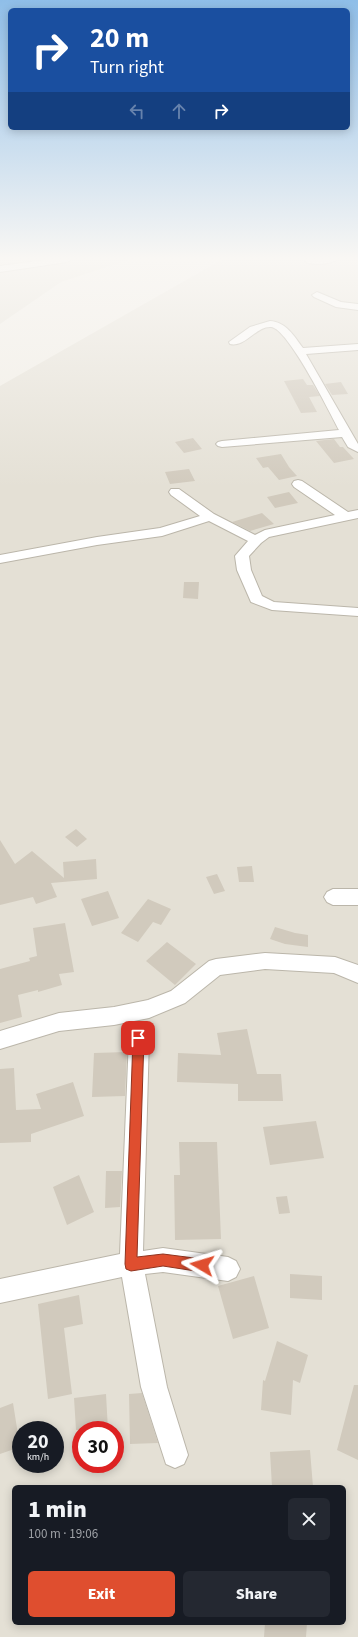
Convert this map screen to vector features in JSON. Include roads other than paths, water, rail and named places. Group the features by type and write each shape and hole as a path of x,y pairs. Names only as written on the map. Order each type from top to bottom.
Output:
{"street":[{"path":"234,342 246,335"},
{"path":"288,335 300,351 352,445 358,449"},
{"path":"300,351 358,347"},
{"path":"222,444 345,432"},
{"path":"298,484 352,516"},
{"path":"175,492 210,517 256,540"},
{"path":"352,516 265,534 256,540 242,556 244,570 256,599 272,606 358,612"},
{"path":"0,559 97,541 162,532 210,517"},
{"path":"334,897 358,896"},
{"path":"0,1040 59,1022 114,1016 150,1009 178,996 216,967 265,961 335,966 358,974"},
{"path":"138,1038 131,1264 154,1388 175,1455"},
{"path":"0,1291 131,1264 163,1260 228,1269"}]}
